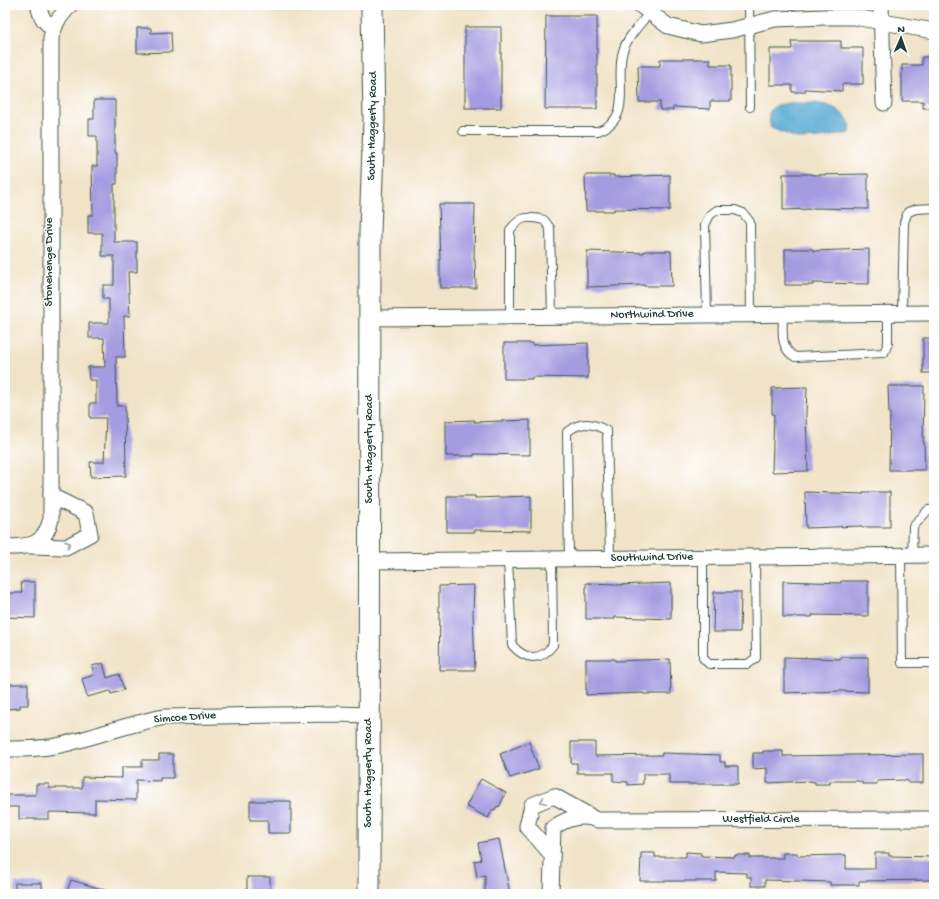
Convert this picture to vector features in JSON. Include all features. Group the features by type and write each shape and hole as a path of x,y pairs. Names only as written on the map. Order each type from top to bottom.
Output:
{"main road":[{"name":"South Haggerty Road","path":"369,894 370,318 374,120 372,5"}],"street":[{"path":"39,5 39,11 42,17 53,29"},
{"name":"Stonehenge Drive","path":"30,546 40,540 48,529 51,519 51,37 53,29 62,13 70,5"},
{"path":"881,5 884,103"},
{"path":"645,9 668,26 701,34 716,33 775,19 795,17 854,17 934,32"},
{"name":"Northwind Drive","path":"370,318 934,313"},
{"path":"5,547 66,547 90,534 86,513 51,496"},
{"name":"Southwind Drive","path":"370,561 934,555"},
{"name":"Simcoe Drive","path":"5,749 36,749 60,745 145,721 165,717 336,714 369,716"},
{"name":"Westfield Circle","path":"552,855 527,826 532,805 554,796 597,820 934,819"},
{"name":"Westfield Circle","path":"551,894 553,828 563,820 590,816"}],"lane":[{"path":"749,5 750,107"},
{"path":"463,131 598,131 607,128 615,122 620,110 620,67 623,49 645,9"},
{"path":"783,314 783,344 788,353 795,357 884,353 888,343 895,313 904,222 908,212 934,208"},
{"path":"707,315 705,225 710,215 718,210 735,210 743,214 750,222 751,314"},
{"path":"510,316 510,230 518,220 530,217 544,220 550,228 552,316"},
{"path":"569,559 567,432 577,424 597,425 607,430 610,558"},
{"path":"934,510 928,510 913,527 907,555 902,663 934,663"},
{"path":"703,557 703,658 709,664 748,664 756,658 755,557"},
{"path":"508,560 512,645 520,654 529,657 538,657 548,652 553,645 552,559"}],"water":[{"path":"790,103 817,103 833,107 840,111 851,126 849,133 820,138 799,139 771,128 769,116 772,109 779,105"}],"building":[{"path":"546,16 597,16 597,109 545,109"},
{"path":"465,27 501,27 501,108 465,108"},
{"path":"137,28 151,28 151,33 171,32 172,52 137,53"},
{"path":"791,41 841,41 841,48 863,48 863,84 842,84 842,91 805,89 805,92 792,92 792,85 770,85 770,49 792,49"},
{"path":"922,57 934,57 934,108 923,108 923,101 902,101 902,65 922,65"},
{"path":"660,59 710,59 710,65 731,65 731,101 710,101 710,109 673,107 673,110 660,110 660,102 639,102 638,66 660,66"},
{"path":"94,100 115,100 115,153 117,153 117,184 114,184 114,242 137,242 137,272 128,272 130,316 124,316 125,357 116,357 117,406 125,406 126,476 91,477 90,462 104,462 106,418 90,418 90,403 96,403 96,380 89,380 88,367 105,367 104,338 89,338 89,323 109,323 109,299 103,299 103,285 114,285 114,256 102,256 102,233 88,233 88,215 93,215 92,166 97,166 97,136 89,136 89,119 94,119"},
{"path":"783,174 868,174 868,209 812,208 783,210"},
{"path":"585,175 614,175 614,177 670,175 670,210 614,209 614,211 586,211"},
{"path":"439,204 475,204 474,260 476,288 440,288 441,260"},
{"path":"785,249 813,249 813,251 869,249 869,284 813,283 813,285 785,285"},
{"path":"587,251 644,253 644,251 671,251 672,286 644,285 587,287"},
{"path":"923,338 934,338 934,373 923,373"},
{"path":"504,343 532,343 532,345 588,343 588,378 532,377 532,379 504,379"},
{"path":"888,386 924,386 923,442 925,470 889,470 890,413"},
{"path":"807,387 806,415 808,471 772,472 774,414 772,414 772,388"},
{"path":"475,420 474,422 530,420 530,455 474,454 474,456 446,456 446,421"},
{"path":"805,492 863,494 863,492 890,492 890,527 862,526 806,528"},
{"path":"447,496 475,496 475,498 531,496 531,531 475,530 475,532 447,532"},
{"path":"783,581 841,583 841,581 868,581 868,616 812,615 812,617 783,617"},
{"path":"21,582 35,582 35,618 5,617 5,593 22,593"},
{"path":"586,583 615,585 671,583 671,619 615,617 615,619 586,619"},
{"path":"474,585 473,613 475,670 439,670 439,586"},
{"path":"714,592 741,592 740,632 713,632"},
{"path":"784,657 841,659 841,657 868,657 868,692 840,691 784,693"},
{"path":"586,659 615,659 615,661 670,659 671,694 643,693 586,695"},
{"path":"103,663 107,678 119,674 124,690 111,694 110,691 87,697 82,679 94,675 92,666"},
{"path":"28,684 28,705 20,705 20,708 5,709 5,685"},
{"path":"529,742 539,769 510,778 500,754"},
{"path":"571,742 595,742 595,756 662,755 662,753 720,755 720,762 725,762 725,766 738,766 738,784 669,784 669,774 643,774 643,784 628,785 628,782 613,781 613,773 577,773 577,763 571,763"},
{"path":"763,751 783,751 783,756 923,754 923,783 908,783 908,781 903,780 877,781 877,784 862,784 862,782 857,781 830,781 830,784 815,784 815,782 810,781 767,783 767,768 753,769 753,753 763,753"},
{"path":"159,754 173,754 173,778 160,778 160,781 136,780 136,800 95,799 95,813 49,812 49,819 19,819 19,807 5,807 5,795 36,795 36,784 49,784 49,788 82,788 82,777 122,778 122,767 142,767 142,760 159,760"},
{"path":"481,779 506,793 499,807 497,806 495,810 493,809 488,818 466,806"},
{"path":"250,801 291,801 291,833 268,833 268,820 250,820"},
{"path":"499,839 510,894 485,894 485,875 477,877 474,861 481,860 478,843"},
{"path":"686,852 701,853 701,856 735,857 735,855 750,855 750,858 783,858 783,853 797,853 797,856 846,855 846,869 875,869 875,853 889,853 889,856 934,857 934,880 859,881 859,885 830,885 830,882 765,880 765,886 751,886 751,877 747,877 747,873 716,872 716,881 640,881 641,853 655,853 655,857 686,857"},
{"path":"247,877 270,877 270,894 247,894"},
{"path":"71,880 108,891 107,894 66,894"},
{"path":"15,883 42,883 42,894 15,894"}]}
